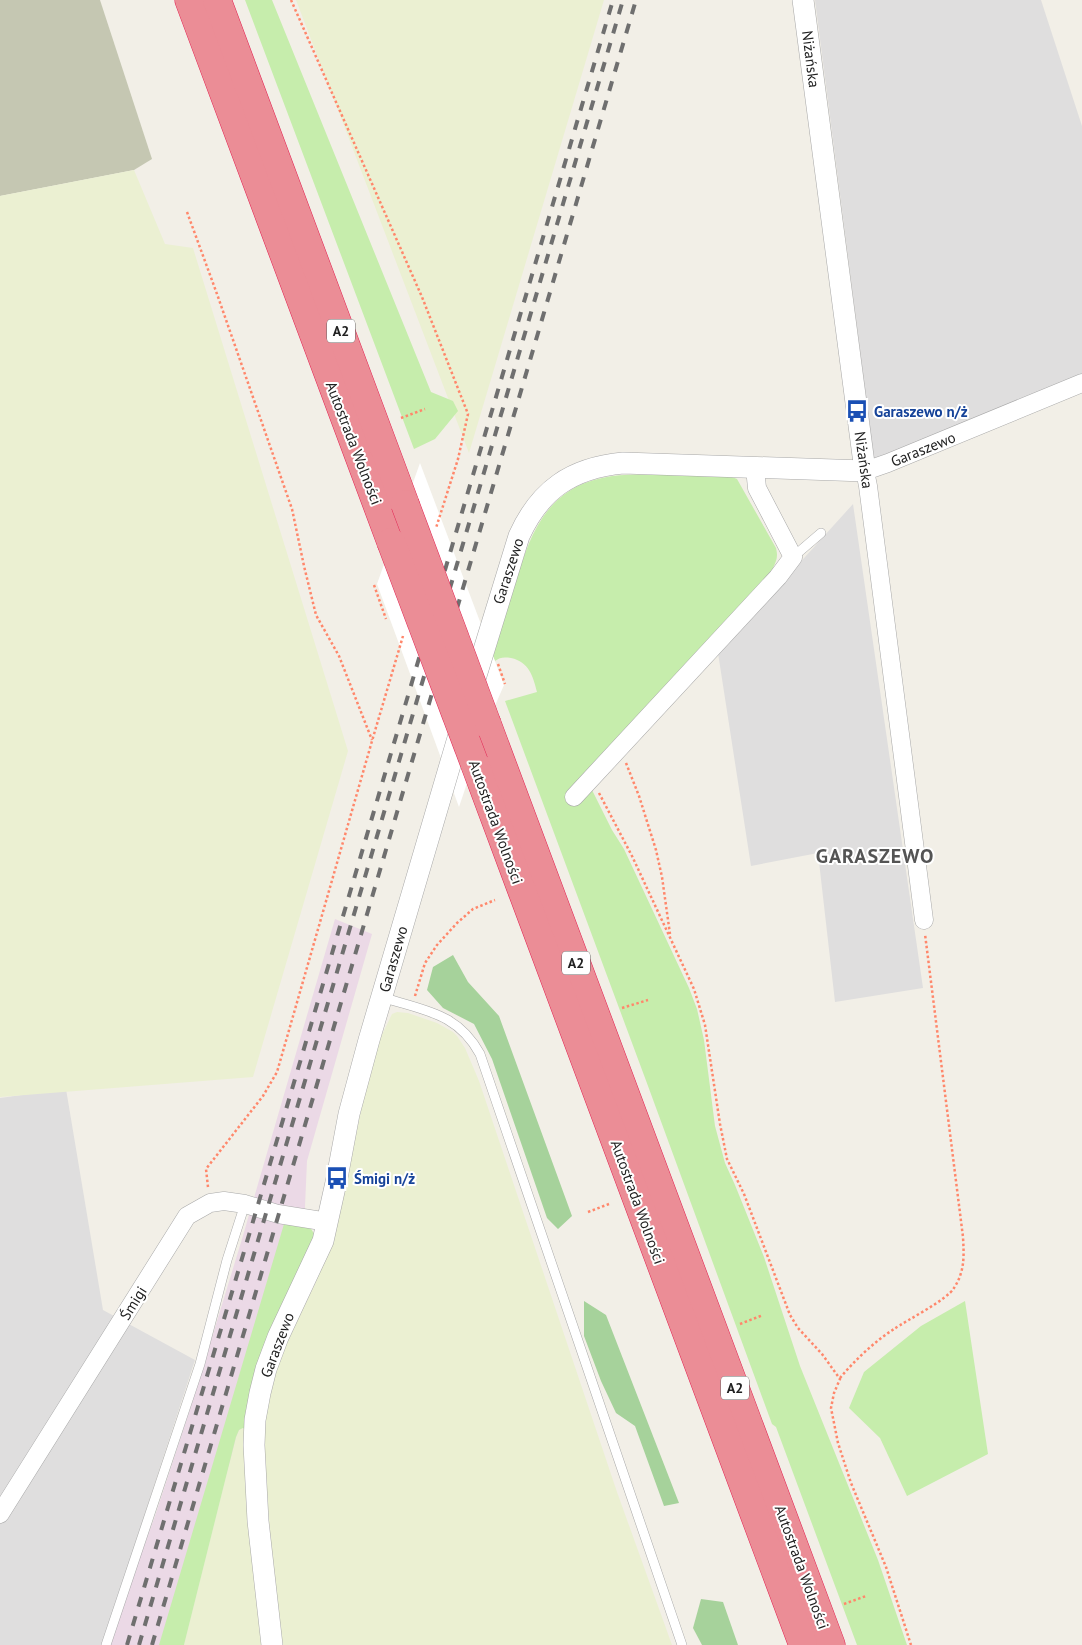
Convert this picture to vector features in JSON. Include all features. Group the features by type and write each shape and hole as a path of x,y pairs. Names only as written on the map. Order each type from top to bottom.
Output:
{"highway":[{"name":"Autostrada Wolności","path":"188,0 804,1645"},
{"name":"Autostrada Wolności","path":"217,0 831,1645"}],"street":[{"name":"Niżańska","path":"803,0 924,920"},
{"name":"Garaszewo","path":"272,1645 258,1521 254,1445 255,1420 266,1369 287,1316 323,1240 349,1114 381,997 511,560 519,536 534,507 563,480 582,471 609,464 865,471 1082,383"},
{"path":"574,797 778,576 792,557 757,488 756,468"},
{"name":"Śmigi","path":"0,1514 187,1216 210,1203 224,1201 245,1204 278,1214 328,1222"}],"lane":[{"path":"792,557 821,532"},
{"path":"381,997 435,1014 457,1025 473,1042 485,1065 682,1645"},
{"path":"106,1645 200,1364 227,1260 245,1204"}],"path":[{"path":"291,0 422,296 468,414 458,459 435,532"},
{"path":"186,212 217,294 292,510 316,615 339,656 372,741"},
{"path":"401,418 425,409"},
{"path":"374,585 386,619"},
{"path":"210,1203 206,1169 264,1096 277,1072 404,634"},
{"path":"497,660 505,684"},
{"path":"618,749 629,768 656,850 671,938"},
{"path":"595,774 601,797 632,856 671,938 694,989 702,1012 727,1159 744,1194 790,1314 798,1328 822,1354 840,1379"},
{"path":"411,1007 425,963 437,945 473,909 495,900"},
{"path":"911,1645 888,1574 851,1483 838,1443 831,1408 834,1393 840,1379 859,1358 892,1330 941,1300 953,1290 965,1261 924,920"},
{"path":"622,1008 648,1000"},
{"path":"588,1212 609,1204"},
{"path":"740,1324 763,1315"},
{"path":"844,1604 866,1596"}],"shaded area":[{"path":"0,0 100,0 152,159 134,170 0,196"},
{"path":"296,0 604,0 469,453"},
{"path":"815,0 1041,0 1082,126 1082,378 874,459"},
{"path":"134,170 165,244 193,248 348,751 253,1077 0,1097 0,196"},
{"path":"853,504 923,988 835,1002 818,853 751,866 718,653"},
{"path":"335,919 372,934 307,1161 304,1229 172,1645 110,1645 192,1403"},
{"path":"397,1012 408,1013 437,1023 453,1032 465,1048 479,1081 617,1492 672,1645 278,1645 263,1434 272,1382 291,1332 315,1284 336,1230 371,1063 376,1047 392,1014"},
{"path":"66,1089 103,1310 195,1360 102,1645 0,1645 0,1098"},
{"path":"243,1428 246,1431 263,1645 184,1645 236,1437 239,1430"}],"green space":[{"path":"245,0 272,0 431,392 453,401 458,411 435,439 414,449"},
{"path":"626,475 732,477 737,479 776,548 777,558 773,568 775,570 591,788 612,830 624,849 697,1009 704,1040 715,1126 725,1163 764,1257 800,1366 878,1560 907,1645 857,1645 776,1427 772,1424 505,701 537,692 534,680 526,666 517,660 506,657 495,661 493,656 526,551 533,534 553,505 566,493 582,484 602,478"},
{"path":"453,955 468,982 499,1016 572,1216 558,1229 547,1218 492,1059 474,1024 443,1008 427,990 433,967"},
{"path":"284,1224 310,1227 316,1237 246,1430 243,1428 239,1430 236,1437 184,1645 159,1645"},
{"path":"584,1301 606,1315 679,1503 664,1506 635,1426 616,1413 601,1381 584,1336"},
{"path":"965,1301 988,1454 907,1496 880,1438 849,1408 864,1372 921,1326"},
{"path":"701,1599 723,1602 738,1645 702,1645 693,1628"}],"pier":[{"path":"420,463 504,685 487,724 459,807 377,584"}],"railway":[{"path":"127,1645 613,0"},
{"path":"139,1645 623,0"},
{"path":"152,1645 636,0"}],"place":[{"name":"Garaszewo n/ż","path":"857,411"},
{"name":"Śmigi n/ż","path":"337,1178"}],"district":[{"name":"GARASZEWO","path":"875,856"}]}
